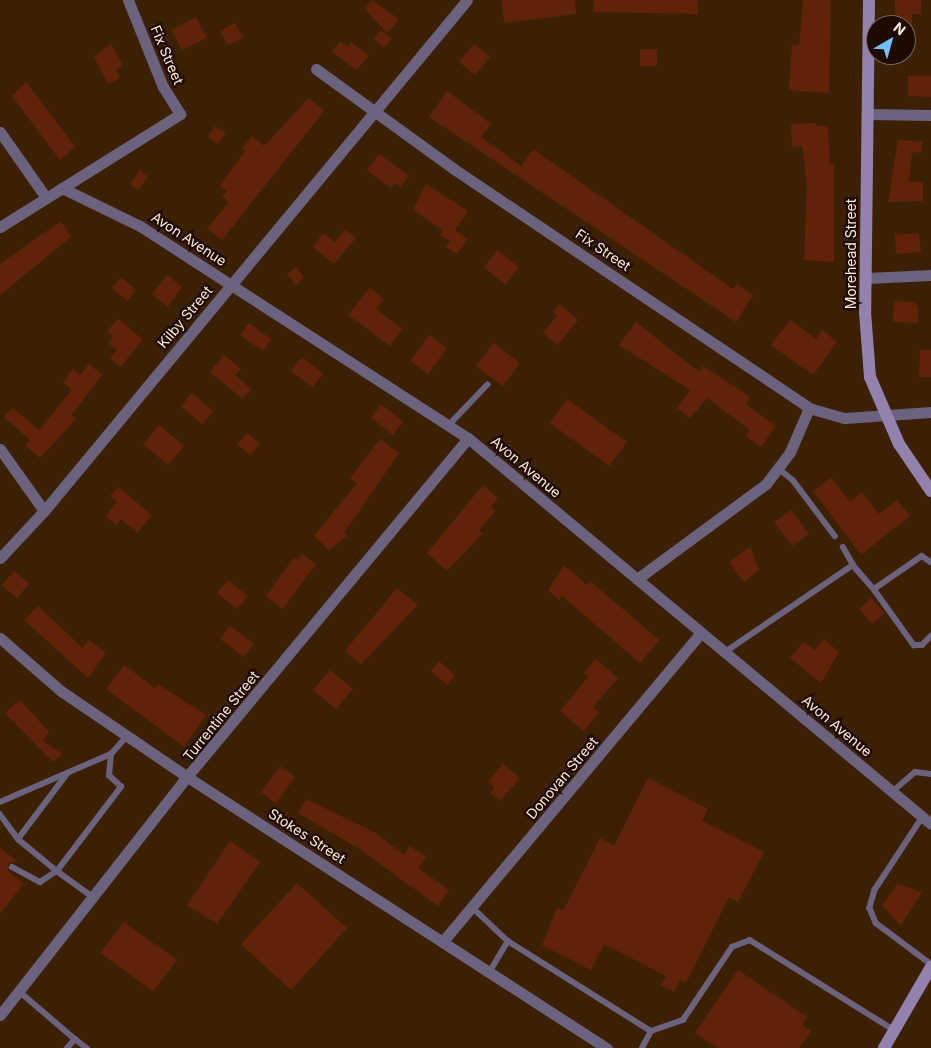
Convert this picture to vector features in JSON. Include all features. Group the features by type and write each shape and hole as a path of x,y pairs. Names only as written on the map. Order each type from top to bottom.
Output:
{"street":[{"name":"Fix Street","path":"62,188 180,114 163,88 128,0"},
{"name":"Kilby Street","path":"0,558 44,511 467,0"},
{"name":"Morehead Street","path":"869,0 867,278 870,377 910,462 931,492"},
{"name":"Fix Street","path":"316,69 374,113 809,408 845,418 888,417 931,412"},
{"path":"867,114 931,115"},
{"path":"0,132 44,196"},
{"path":"0,227 44,196 62,188"},
{"name":"Avon Avenue","path":"62,188 140,226 468,438 927,821"},
{"path":"867,278 931,275"},
{"path":"637,579 766,484 778,468 809,408"},
{"name":"Turrentine Street","path":"0,1015 93,897 468,438"},
{"path":"0,449 44,511"},
{"name":"Donovan Street","path":"444,940 701,633"},
{"name":"Stokes Street","path":"0,638 31,668 190,778 444,940 607,1048"},
{"path":"884,1048 931,966"}],"lane":[{"path":"448,426 487,385"},
{"path":"778,468 793,480 835,536"},
{"path":"843,548 853,565 874,589 914,645 922,645 931,636"},
{"path":"874,589 922,556 931,562"},
{"path":"724,652 853,565"},
{"path":"0,802 111,754 127,735"},
{"path":"12,867 40,882 57,871 120,787 109,776 111,754"},
{"path":"892,792 915,772 931,774"},
{"path":"18,839 68,773"},
{"path":"0,814 18,839 93,897"},
{"path":"927,821 875,890 870,908 876,923 931,966"},
{"path":"472,907 508,941 651,1031"},
{"path":"642,1048 651,1031 683,1020 732,947 750,940 894,1030"},
{"path":"490,971 508,941"},
{"path":"20,991 87,1048"},
{"path":"67,1048 75,1038"}],"building":[{"path":"372,0 399,19 387,33 365,9"},
{"path":"502,0 575,0 576,14 504,23"},
{"path":"594,0 697,0 698,14 593,12"},
{"path":"803,0 831,0 829,93 789,90 792,45 799,46"},
{"path":"895,0 921,0 921,14 895,15"},
{"path":"196,17 207,38 182,50 171,30"},
{"path":"235,23 243,38 228,45 220,31"},
{"path":"381,30 392,39 384,48 374,39"},
{"path":"340,41 347,47 351,42 369,55 357,70 332,52"},
{"path":"111,44 123,66 116,70 120,78 108,84 94,57"},
{"path":"474,44 490,57 475,75 459,62"},
{"path":"640,49 657,49 657,66 640,66"},
{"path":"908,76 931,76 931,97 908,96"},
{"path":"26,82 75,147 60,160 12,96"},
{"path":"447,91 491,124 481,137 521,166 533,149 733,289 736,284 753,295 736,322 429,117"},
{"path":"309,98 324,111 222,240 207,229 229,202 222,197 227,191 220,185 245,151 242,149 252,136 264,146"},
{"path":"815,123 816,126 828,126 830,164 834,164 834,262 804,260 807,185 802,146 792,147 791,124"},
{"path":"215,126 226,133 218,144 208,137"},
{"path":"898,140 922,142 921,153 912,152 909,182 923,182 923,201 888,202"},
{"path":"379,154 409,176 400,187 395,183 391,188 367,170"},
{"path":"140,170 148,177 138,190 130,184"},
{"path":"426,184 468,211 455,230 468,239 457,254 446,247 450,241 440,235 443,230 413,210"},
{"path":"61,221 71,237 0,295 0,264"},
{"path":"345,229 356,238 334,264 313,247 323,233 335,242"},
{"path":"919,233 921,252 896,254 895,235"},
{"path":"497,250 519,267 505,285 484,267"},
{"path":"296,267 304,277 296,285 287,275"},
{"path":"167,275 182,287 168,307 152,294"},
{"path":"121,277 136,290 127,301 112,288"},
{"path":"370,288 384,299 376,309 402,329 390,346 348,315"},
{"path":"894,301 913,302 918,306 918,323 893,322"},
{"path":"559,304 578,320 558,345 543,333 557,316 553,313"},
{"path":"118,319 143,340 120,367 110,358 117,350 108,343 113,336 107,331"},
{"path":"790,320 816,339 822,330 837,342 813,375 771,345"},
{"path":"636,322 699,372 703,366 750,397 746,404 776,426 761,447 746,436 750,430 707,398 690,418 677,408 690,390 619,345"},
{"path":"249,323 271,339 263,351 240,335"},
{"path":"429,335 447,348 428,374 410,361"},
{"path":"493,343 520,363 503,386 476,366"},
{"path":"920,350 931,350 931,377 919,377"},
{"path":"224,355 241,369 235,375 251,389 243,399 210,372"},
{"path":"301,357 323,373 313,387 291,371"},
{"path":"89,364 102,375 71,415 76,419 40,458 25,445 30,440 4,417 13,408 39,430 72,390 63,382 73,369 80,375"},
{"path":"192,393 213,411 202,424 181,406"},
{"path":"567,399 627,442 609,466 550,423"},
{"path":"381,404 403,421 393,435 371,418"},
{"path":"159,425 184,446 168,465 143,444"},
{"path":"247,433 260,444 250,455 237,444"},
{"path":"380,439 399,453 344,533 347,536 329,550 314,536 357,483 350,478"},
{"path":"831,477 850,502 862,492 879,514 897,500 910,516 861,555 813,491"},
{"path":"483,485 498,498 491,507 495,511 479,530 483,533 447,571 427,553"},
{"path":"118,487 152,515 137,533 121,519 116,525 106,516 117,502 110,496"},
{"path":"791,510 809,534 792,546 774,522"},
{"path":"750,547 759,570 744,582 729,562"},
{"path":"302,554 316,564 283,609 266,596 294,557 298,560"},
{"path":"564,565 587,585 590,581 659,640 640,663 562,596 559,600 548,590"},
{"path":"14,571 29,584 17,598 2,585"},
{"path":"228,580 248,596 237,609 217,593"},
{"path":"397,588 418,605 361,664 345,651"},
{"path":"871,598 885,613 872,624 859,609"},
{"path":"38,606 83,648 89,640 106,653 88,678 24,620"},
{"path":"230,626 254,644 244,657 220,639"},
{"path":"824,639 839,652 821,683 790,658 804,642 814,650"},
{"path":"596,659 618,678 593,707 599,712 584,731 560,711 588,677 584,673"},
{"path":"439,661 455,675 447,685 431,671"},
{"path":"124,665 155,688 158,684 206,715 184,747 106,689"},
{"path":"330,670 353,689 336,709 313,690"},
{"path":"20,700 49,732 43,741 62,754 53,762 5,713"},
{"path":"503,764 520,778 500,801 490,793 495,787 488,782"},
{"path":"280,766 295,777 276,803 261,792"},
{"path":"648,778 708,809 702,821 764,852 738,902 729,897 686,983 680,980 674,992 661,985 666,976 604,944 591,970 542,945 557,908 563,911 600,838 614,846"},
{"path":"306,799 374,832 404,855 410,846 426,857 418,868 449,890 438,906 361,850 298,813"},
{"path":"230,841 260,862 217,924 187,905"},
{"path":"0,848 17,861 8,864 8,871 24,883 0,914"},
{"path":"297,883 347,928 291,990 241,944"},
{"path":"897,884 922,892 901,925 882,906"},
{"path":"124,922 177,960 153,991 100,953"},
{"path":"738,970 807,1017 802,1025 811,1031 799,1048 718,1048 695,1033"}]}
